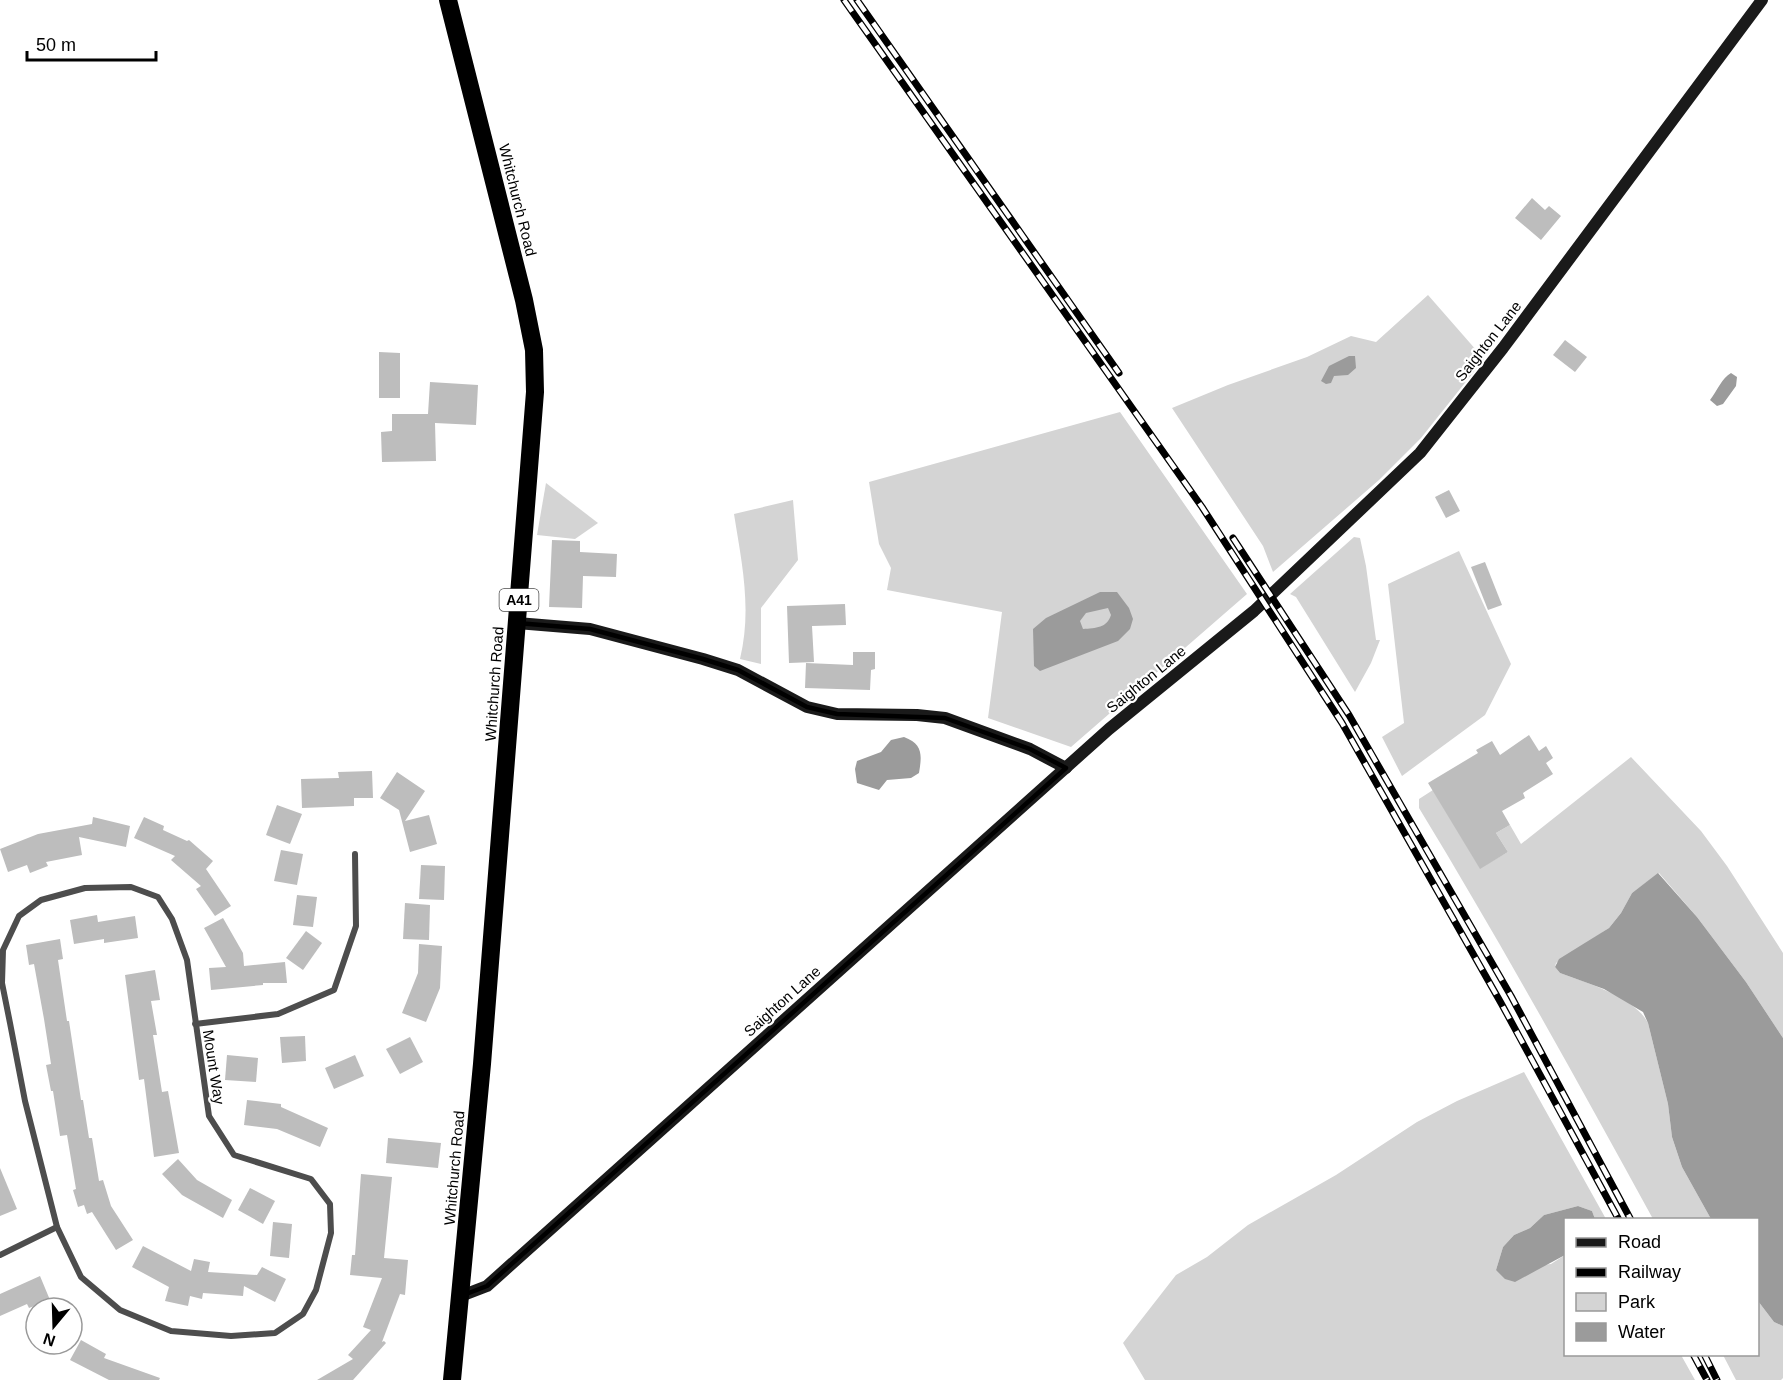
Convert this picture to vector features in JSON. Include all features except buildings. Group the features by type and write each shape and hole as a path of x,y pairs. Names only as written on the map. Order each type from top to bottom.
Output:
{"highway":[{"name":"Whitchurch Road","path":"448,0 525,300 534,350 534,403 482,1064 452,1380"}],"street":[{"name":"Saighton Lane","path":"461,1296 487,1286 1109,729 1254,611 1420,453 1503,348 1762,0"},
{"path":"517,623 590,629 703,659 738,670 807,707 837,714 917,715 945,718 1030,749 1065,768"},
{"path":"195,1024 278,1014 334,990 356,926 355,854"},
{"name":"Mount Way","path":"132,887 159,897 172,919 188,960 209,1116 234,1155 310,1179 330,1204 331,1233 316,1290 303,1314 275,1333 231,1336 171,1331 120,1310 81,1278 57,1227 25,1101 2,982 3,950 19,916 41,900 85,888 132,887"},
{"path":"0,1255 57,1227"}],"highlighted area":[{"path":"517,623 590,629 703,659 738,670 807,707 837,714 945,718 1030,749 1066,768 487,1286 461,1296"}],"green space":[{"path":"1428,295 1484,359 1421,438 1379,480 1273,572 1263,546 1172,408 1307,357 1351,336 1376,342"},
{"path":"1120,412 1247,594 1071,747 988,718 1002,612 887,590 891,568 879,544 869,482"},
{"path":"546,483 598,523 575,539 537,535"},
{"path":"793,500 798,560 761,608 761,664 740,659 744,640 745,604 743,569 734,514"},
{"path":"1354,537 1360,538 1376,640 1380,640 1371,663 1355,692 1296,597 1290,594"},
{"path":"1459,551 1511,664 1485,715 1402,776 1382,737 1404,723 1388,584"},
{"path":"1631,757 1701,831 1727,866 1783,953 1783,1038 1746,982 1697,917 1659,873 1632,893 1609,928 1556,963 1555,967 1560,973 1622,998 1642,1014 1648,1023 1668,1104 1672,1137 1682,1167 1710,1218 1652,1218 1538,1012 1419,808 1419,799 1433,790 1480,868 1508,852 1496,833 1510,825 1521,844"},
{"path":"1524,1072 1605,1218 1595,1218 1592,1211 1578,1206 1544,1215 1530,1228 1514,1235 1503,1247 1496,1270 1551,1264 1564,1256 1564,1356 1682,1356 1695,1380 1145,1380 1123,1343 1176,1275 1207,1257 1248,1225 1336,1175 1417,1122 1457,1101"},
{"path":"1759,1302 1774,1322 1783,1326 1783,1378 1781,1380 1736,1380 1724,1356 1759,1356"}],"water":[{"path":"1349,356 1355,356 1356,368 1348,375 1334,376 1331,383 1326,384 1321,381 1329,366"},
{"path":"1731,373 1737,377 1736,386 1723,404 1717,406 1710,400 1722,381"},
{"path":"1100,592 1117,592 1129,608 1133,619 1130,629 1118,641 1040,671 1034,666 1033,629 1046,618","holes":["1108,608 1111,615 1107,623 1097,628 1083,629 1080,621 1086,613"]},
{"path":"904,737 915,743 920,751 919,773 911,778 887,780 879,790 857,783 855,769 857,761 881,752 891,740"},
{"path":"1658,873 1697,917 1746,982 1783,1038 1783,1326 1774,1322 1759,1302 1759,1218 1710,1218 1682,1167 1672,1137 1668,1104 1648,1023 1643,1012 1604,989 1560,973 1555,967 1559,959 1609,928 1632,893"},
{"path":"1578,1206 1592,1211 1595,1218 1564,1218 1564,1256 1515,1282 1505,1279 1496,1270 1503,1247 1514,1235 1530,1228 1544,1215"}],"railway":[{"path":"844,0 1202,507 1342,723 1501,1003 1618,1218"},
{"path":"857,0 1119,373"},
{"path":"1233,538 1349,715 1511,996 1630,1218"},
{"path":"1694,1356 1707,1380"},
{"path":"1705,1356 1717,1380"}]}
